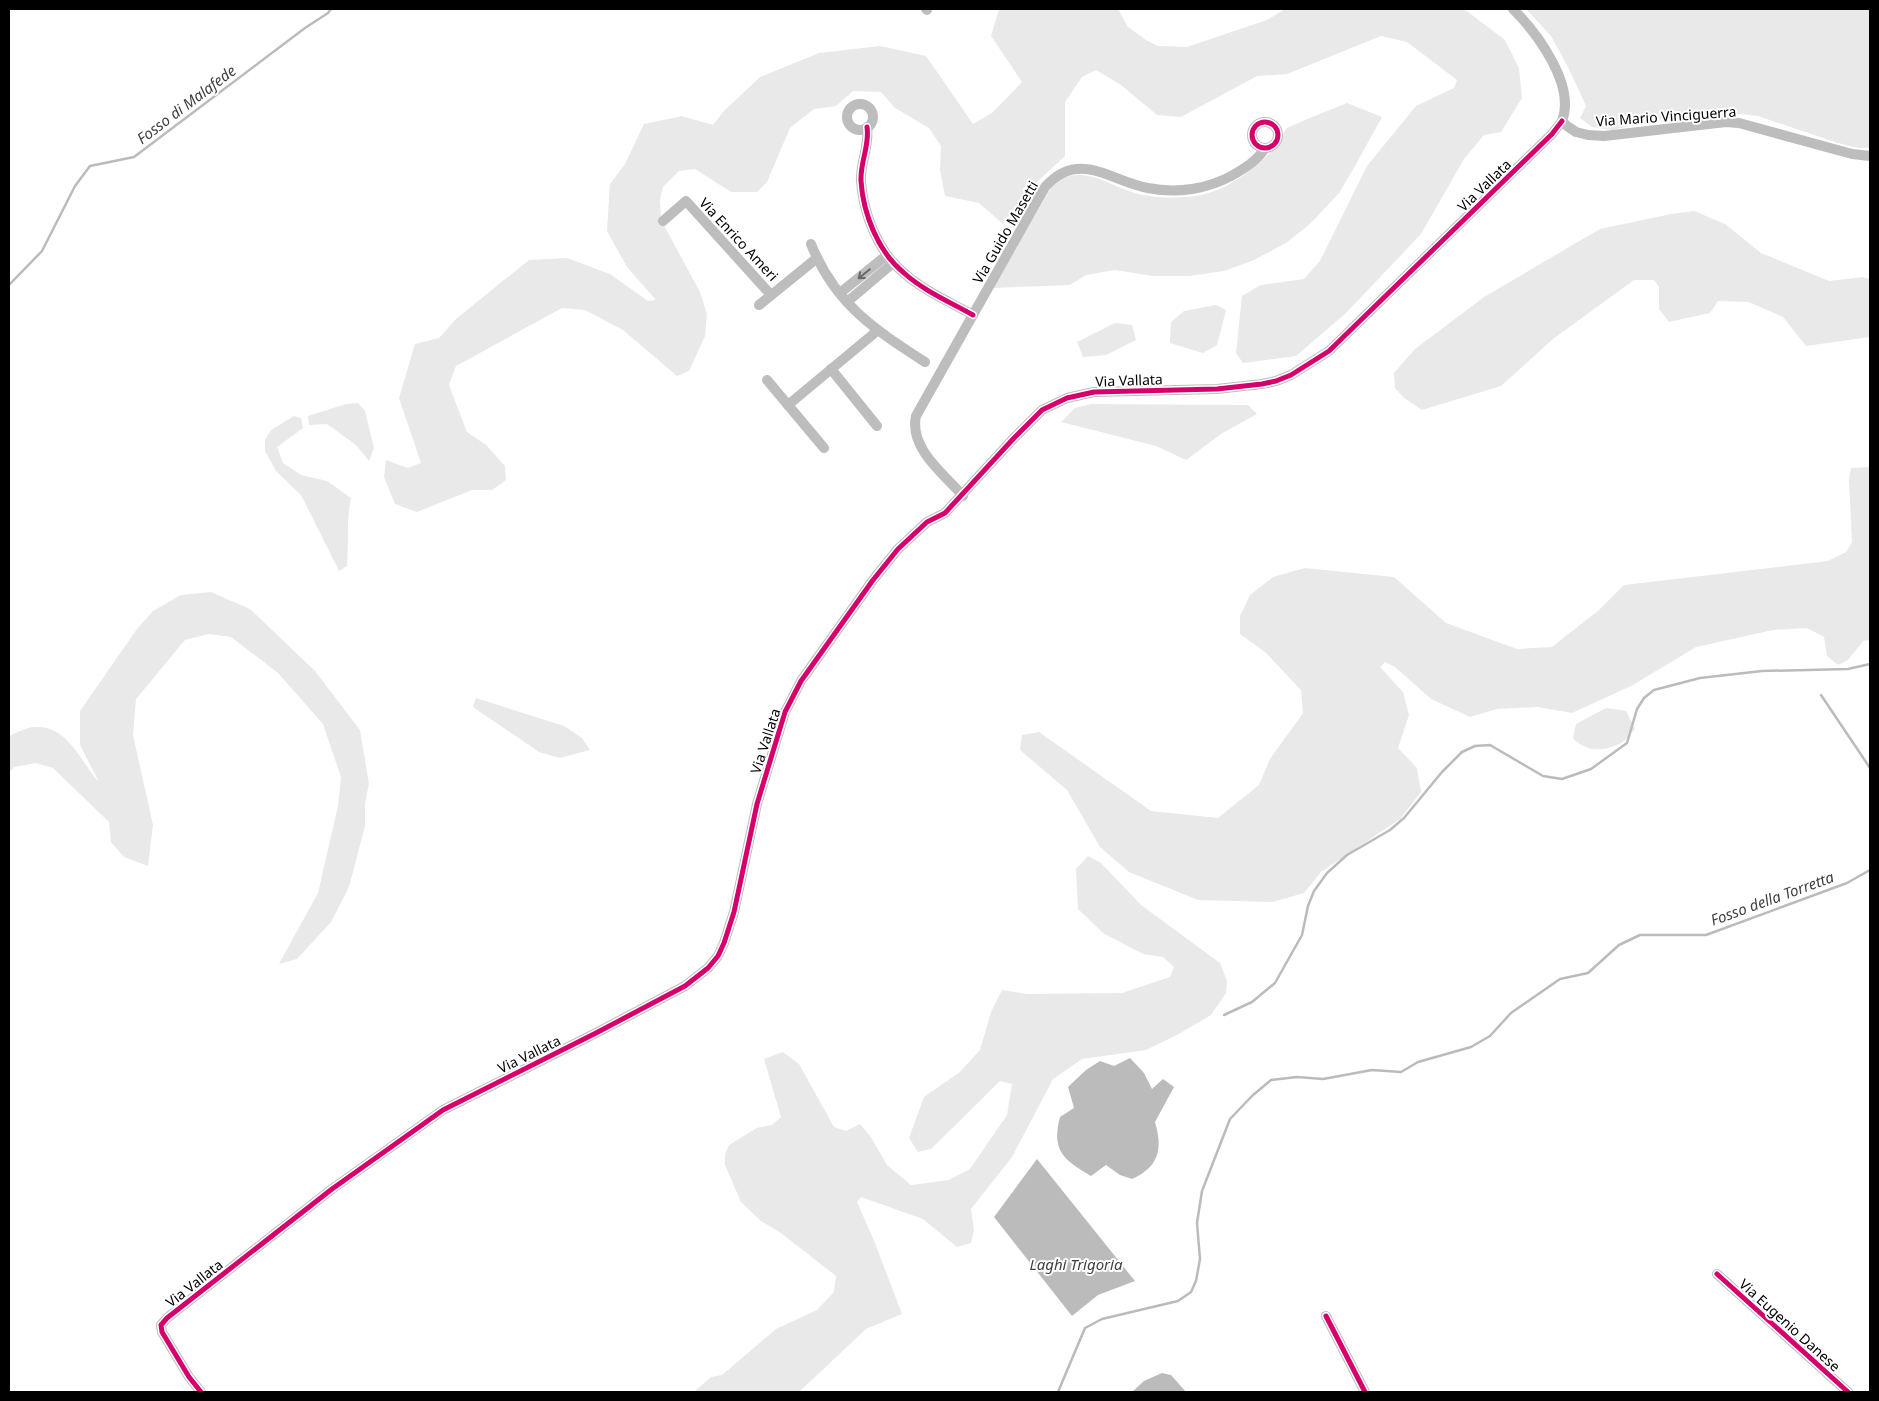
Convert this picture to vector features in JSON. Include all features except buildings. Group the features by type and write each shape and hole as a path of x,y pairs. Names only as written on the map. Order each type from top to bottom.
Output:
{"street":[{"path":"1512,9 1539,40 1556,70 1565,104 1562,120"},
{"name":"Via Mario Vinciguerra","path":"1562,120 1567,126 1579,133 1604,136 1726,122 1740,123 1852,154 1870,156"},
{"name":"Via Vallata","path":"201,1392 189,1378 162,1332 162,1325 167,1318 332,1189 443,1110 685,986 714,963 722,950 734,912 756,804 782,720 792,696 805,674 898,549 927,522 945,513 1042,410 1067,398 1094,392 1217,388 1262,384 1276,381 1309,365 1329,351 1552,134 1562,120"},
{"path":"867,127 868,136 861,170 862,188 871,223 890,259 913,280 973,315"},
{"name":"Via Guido Masetti","path":"962,496 925,453 918,442 914,424 916,416 1050,182 1060,174 1074,169 1086,168 1148,188 1186,190 1204,187 1231,176 1254,161 1265,148"},
{"name":"Via Enrico Ameri","path":"663,221 686,201 771,295"},
{"path":"811,244 828,278 860,317 877,331 925,362"},
{"path":"759,305 817,258"},
{"path":"840,293 890,259"},
{"path":"847,302 890,259"},
{"path":"788,405 877,331"},
{"path":"831,369 877,426"},
{"path":"767,380 824,448"},
{"name":"Via Eugenio Danese","path":"1717,1274 1848,1392"},
{"path":"1326,1316 1365,1392"}],"shaded area":[{"path":"999,9 1118,9 1128,27 1146,40 1158,46 1187,47 1267,20 1285,9 1464,9 1505,40 1519,68 1522,98 1501,132 1484,135 1464,159 1421,234 1346,313 1296,356 1243,363 1236,353 1242,296 1261,285 1304,279 1320,261 1367,166 1416,106 1454,88 1457,80 1407,42 1381,36 1287,74 1257,76 1181,117 1157,115 1121,85 1096,70 1082,77 1065,102 1065,156 1025,193 1003,224 979,203 945,196 940,170 941,146 929,128 895,108 881,92 853,91 836,106 814,109 790,128 767,182 757,192 731,192 695,169 679,171 663,187 660,199 661,220 700,292 707,314 705,336 689,371 677,376 623,330 585,310 562,308 456,366 449,385 467,432 486,445 505,466 506,480 492,490 472,490 417,512 395,504 384,477 386,460 408,468 421,463 399,398 415,344 439,338 456,319 529,260 567,258 610,274 648,301 656,300 627,267 607,231 610,184 625,164 644,124 682,116 713,125 723,112 760,77 819,53 880,46 926,56 973,124 992,113 1022,82 991,36"},
{"path":"1526,9 1870,9 1870,148 1859,148 1838,143 1758,116 1741,114 1704,113 1662,119 1612,130 1592,127 1580,118 1586,106 1551,36"},
{"path":"1347,103 1382,117 1355,166 1339,193 1310,224 1286,243 1254,260 1224,271 1189,276 1153,276 1115,270 1086,275 1070,285 993,288 1051,188 1061,180 1081,175 1145,195 1188,197 1201,195 1225,186 1247,173 1276,147 1287,128"},
{"path":"1694,211 1725,224 1761,253 1829,281 1863,277 1870,279 1870,337 1806,346 1783,317 1749,302 1718,301 1710,313 1669,322 1659,309 1659,287 1654,280 1634,280 1553,339 1501,386 1422,410 1404,398 1395,388 1394,373 1415,349 1484,297 1600,229"},
{"path":"1216,305 1226,310 1217,345 1203,353 1170,343 1171,322 1184,311"},
{"path":"1115,323 1132,325 1136,340 1106,355 1083,357 1077,342"},
{"path":"358,403 365,411 374,448 369,461 356,445 327,424 309,425 308,416 346,404"},
{"path":"1091,404 1248,405 1257,414 1221,434 1186,460 1156,446 1061,422 1075,408"},
{"path":"294,416 301,418 303,428 277,447 283,463 301,475 327,481 351,498 347,566 339,571 301,495 276,471 265,451 265,440 271,430"},
{"path":"1870,467 1870,640 1863,641 1848,660 1838,665 1827,656 1824,637 1807,628 1773,630 1696,647 1631,686 1572,713 1538,707 1497,709 1470,717 1431,699 1395,667 1385,662 1380,667 1403,692 1409,715 1398,748 1417,768 1421,792 1400,819 1321,872 1304,893 1273,902 1198,900 1129,872 1100,847 1067,790 1020,750 1022,735 1039,732 1151,811 1218,818 1259,785 1270,759 1303,713 1301,690 1265,652 1240,634 1240,616 1250,595 1273,577 1305,568 1394,577 1446,623 1517,649 1552,647 1599,610 1624,585 1828,561 1846,552 1852,542 1849,480 1851,468"},
{"path":"211,592 250,609 315,671 360,730 369,784 365,803 365,826 349,887 331,922 297,959 279,964 318,893 338,806 341,777 323,724 278,673 231,637 209,634 185,640 136,699 133,735 153,825 148,866 124,857 111,842 109,822 53,768 36,763 14,767 9,773 9,736 28,728 46,728 65,738 99,782 80,745 80,711 137,629 153,611 181,595"},
{"path":"476,698 564,726 582,738 590,750 560,758 539,752 473,707"},
{"path":"1606,708 1626,711 1635,729 1620,744 1605,749 1582,746 1573,738 1576,724"},
{"path":"1088,856 1101,863 1141,905 1220,963 1227,981 1226,993 1211,1015 1146,1050 1082,1059 1053,1079 1012,1157 971,1209 974,1230 971,1243 957,1247 923,1219 861,1197 857,1202 902,1314 866,1329 799,1392 694,1392 711,1377 722,1375 776,1329 817,1310 834,1292 836,1276 781,1233 761,1221 741,1202 725,1165 725,1154 729,1145 757,1128 772,1125 781,1117 764,1059 783,1052 799,1064 834,1127 846,1131 860,1124 871,1137 887,1165 911,1185 949,1180 970,1169 1007,1115 1012,1084 1000,1081 931,1149 918,1152 909,1138 924,1097 960,1072 980,1050 991,1012 1002,990 1027,994 1122,993 1170,977 1174,967 1163,957 1143,954 1103,933 1078,909 1076,869"}],"water":[{"path":"1130,1058 1144,1073 1152,1089 1163,1079 1174,1087 1155,1122 1159,1141 1157,1156 1148,1169 1132,1179 1120,1175 1106,1165 1091,1176 1067,1159 1059,1146 1057,1138 1060,1117 1074,1108 1068,1087 1086,1070 1100,1061 1114,1066"},
{"name":"Laghi Trigoria","path":"1037,1159 1135,1281 1098,1295 1072,1316 994,1217"},
{"path":"1162,1373 1171,1375 1186,1392 1132,1392 1144,1381"}],"waterway":[{"name":"Fosso di Malafede","path":"9,285 42,251 75,186 90,166 134,157 331,9"},
{"path":"1224,1015 1252,1002 1275,983 1302,935 1308,906 1314,891 1327,873 1347,855 1390,830 1404,818 1442,772 1462,752 1475,746 1490,745 1543,776 1562,779 1591,769 1627,743 1637,709 1644,698 1654,690 1700,678 1762,671 1848,669 1870,664"},
{"path":"1821,695 1870,768"},
{"name":"Fosso della Torretta","path":"1058,1392 1085,1328 1102,1319 1178,1301 1191,1292 1196,1281 1200,1259 1197,1223 1202,1191 1230,1119 1252,1096 1271,1080 1297,1077 1323,1079 1372,1070 1401,1072 1418,1062 1471,1047 1490,1036 1511,1013 1560,979 1588,973 1619,945 1640,935 1706,935 1847,883 1870,870"}],"cycle path":[{"path":"201,1392 189,1377 162,1332 161,1325 167,1318 332,1189 443,1110 685,986 708,968 718,956 724,943 734,912 757,804 785,712 801,681 873,580 898,549 927,522 945,513 1042,410 1067,398 1094,392 1217,389 1262,384 1291,375 1329,351 1552,134 1562,121"},
{"path":"1265,122 1274,126 1278,135 1274,144 1265,148 1256,144 1252,135 1256,126 1265,122"},
{"path":"867,127 868,134 861,174 862,193 869,219 879,243 895,264 912,279 929,291 973,315"},
{"path":"1717,1274 1848,1392"},
{"path":"1326,1316 1365,1392"}]}
